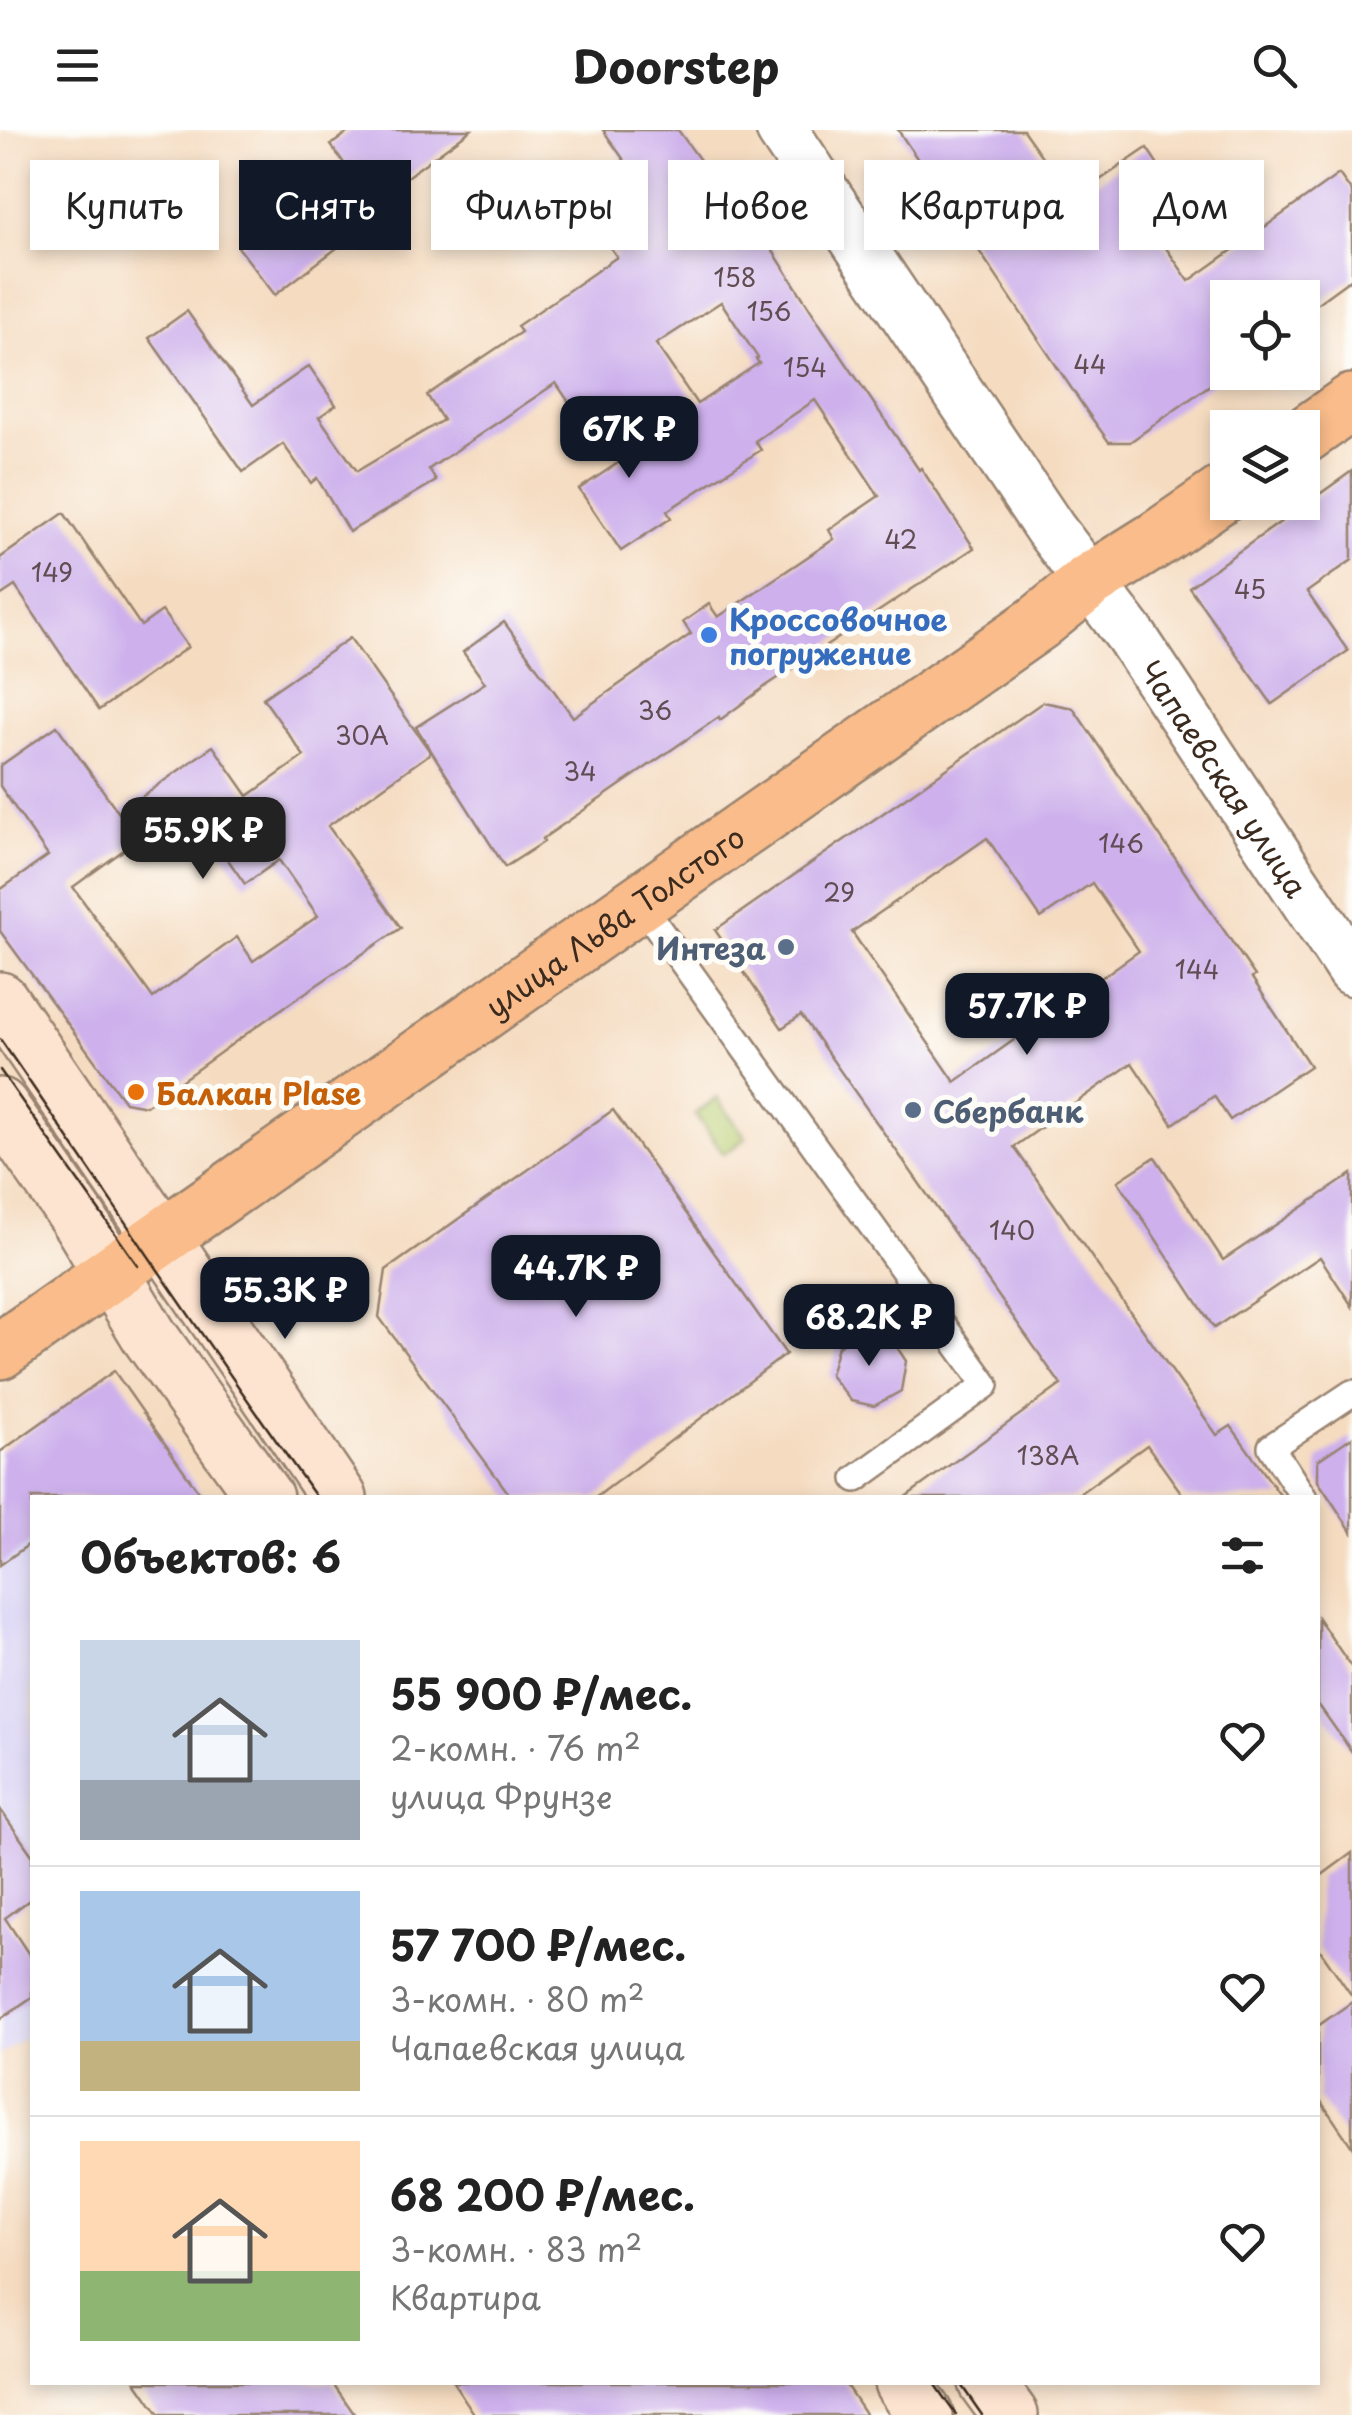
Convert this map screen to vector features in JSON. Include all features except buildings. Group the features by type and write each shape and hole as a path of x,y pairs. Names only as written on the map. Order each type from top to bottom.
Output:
{"main road":[{"path":"1320,424 1352,402"},
{"name":"улица Льва Толстого","path":"0,1351 1038,623 1090,581 1210,503"},
{"path":"0,1000 337,1495"},
{"path":"0,1106 81,1223 150,1338 263,1495"},
{"path":"904,2385 925,2415"},
{"path":"988,2385 1010,2415"}],"street":[{"name":"Чапаевская улица","path":"782,130 1050,529 1131,636 1352,970"}],"lane":[{"path":"640,902 986,1386 856,1479"},
{"path":"1302,1495 1271,1448 1352,1393"}],"shaded area":[{"path":"114,1371 203,1495 30,1495 30,1900 5,1919 30,1955 30,2033 0,2055 0,1452"}],"green space":[{"path":"717,1098 746,1138 724,1154 695,1114"}],"tram line":[{"path":"0,1039 315,1495"},
{"path":"0,1070 138,1266"},
{"path":"935,2385 956,2415"},
{"path":"961,2385 982,2415"}],"place":[{"name":"Кроссовочное погружение","path":"709,635"},
{"name":"Интеза","path":"786,947"},
{"name":"Балкан Plase","path":"136,1092"},
{"name":"Сбербанк","path":"913,1110"}]}
